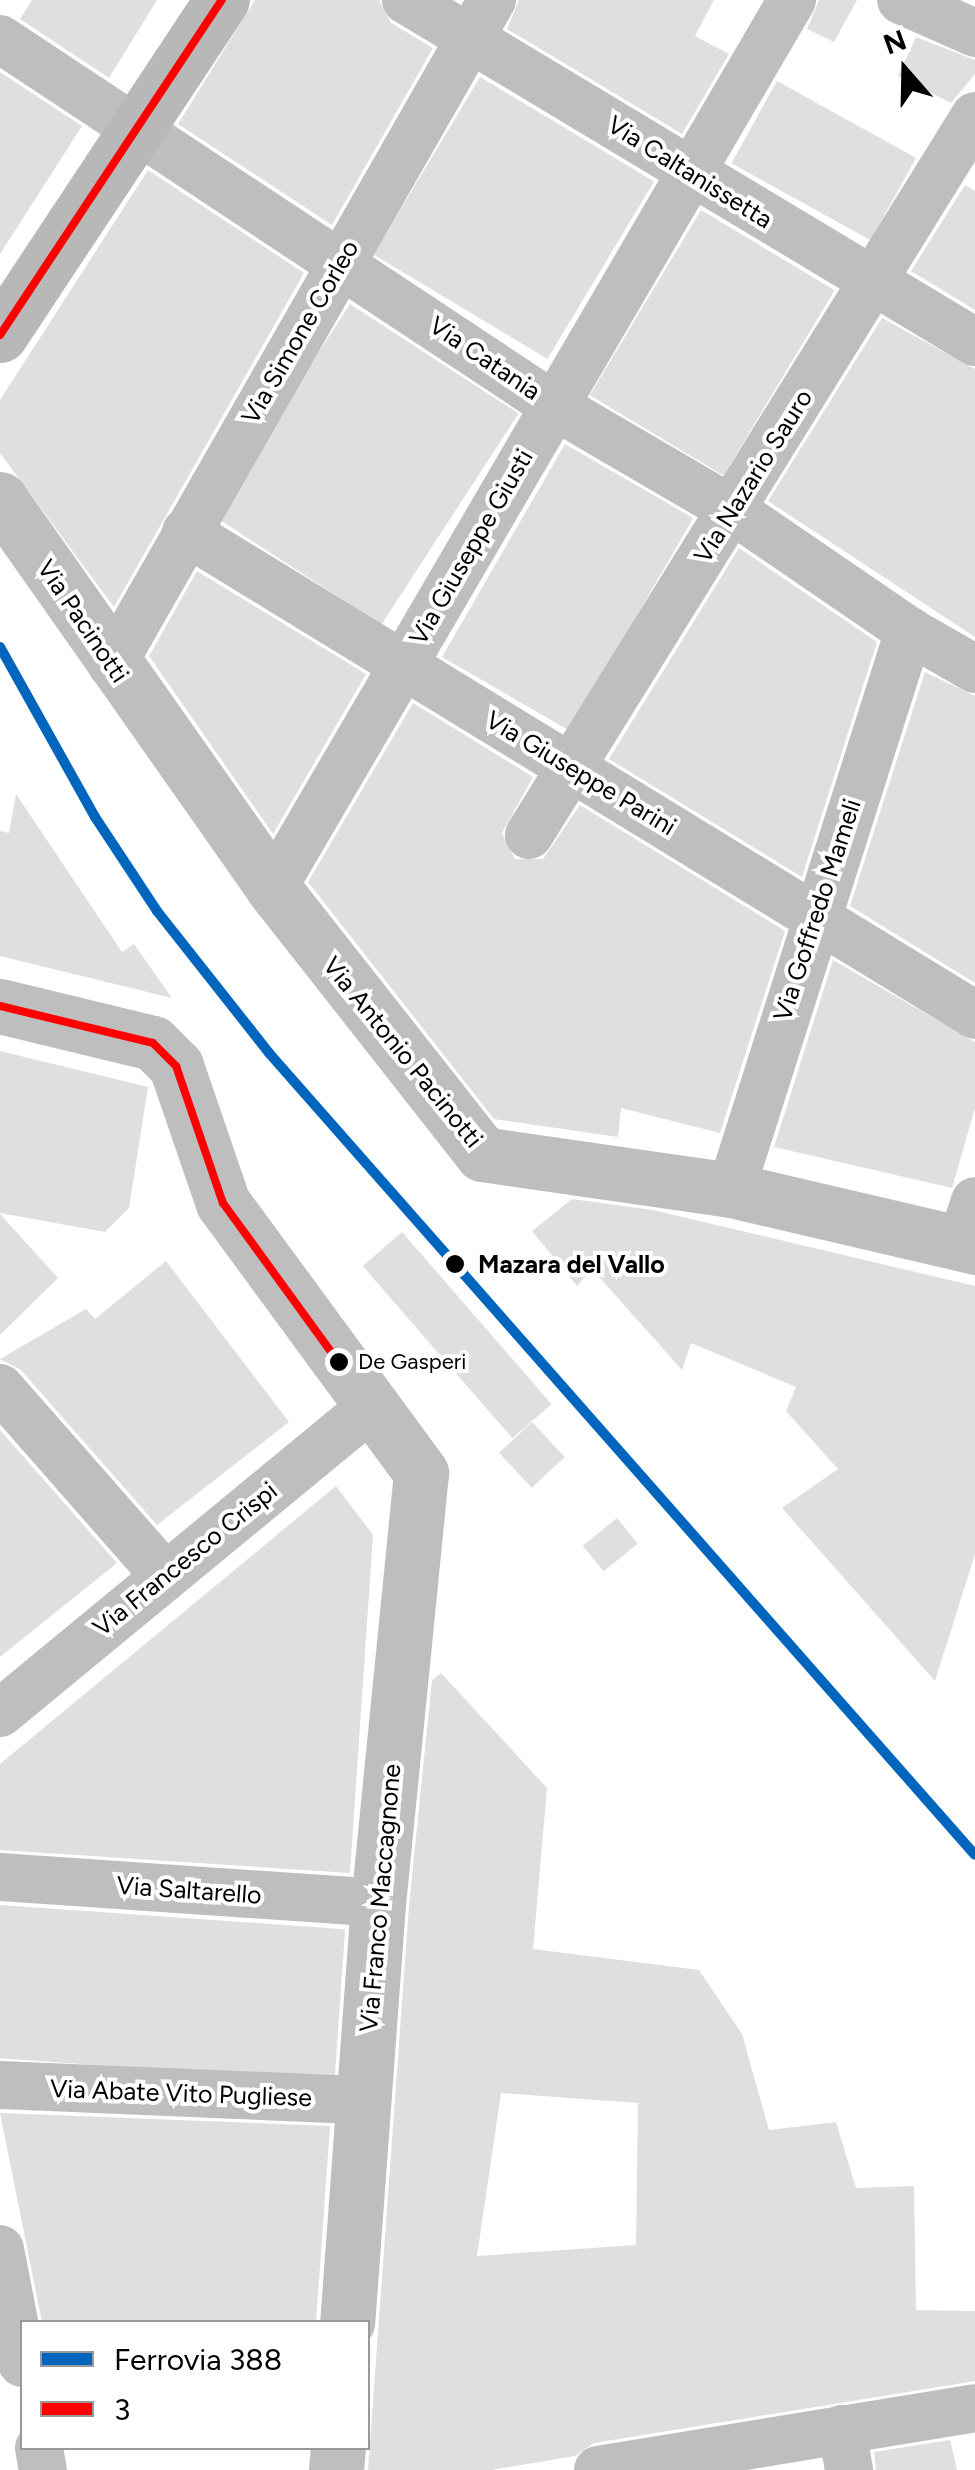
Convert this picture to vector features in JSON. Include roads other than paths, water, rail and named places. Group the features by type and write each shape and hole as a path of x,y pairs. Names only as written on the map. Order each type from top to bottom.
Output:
{"main road":[{"path":"0,334 222,0"}],"street":[{"path":"0,30 18,0"},
{"name":"Via Caltanissetta","path":"406,0 482,19 692,174 975,342"},
{"name":"Via Giuseppe Giusti","path":"273,888 792,0"},
{"path":"901,0 975,33"},
{"name":"Via Simone Corleo","path":"112,666 482,19"},
{"name":"Via Catania","path":"0,39 132,131 341,261 553,404 732,509 908,631 975,668"},
{"name":"Via Nazario Sauro","path":"529,835 874,285 975,116"},
{"name":"Via Pacinotti","path":"0,499 168,742"},
{"name":"Via Giuseppe Parini","path":"186,532 975,1015"},
{"name":"Via Goffredo Mameli","path":"731,1190 814,914 908,631"},
{"name":"Via Antonio Pacinotti","path":"168,742 273,888 482,1154 970,1230"},
{"path":"0,1006 153,1043 176,1066 190,1097 223,1203 371,1406"},
{"path":"0,1388 164,1575"},
{"name":"Via Franco Maccagnone","path":"348,2320 378,1903 421,1474 371,1406"},
{"name":"Via Francesco Crispi","path":"0,1713 371,1406"},
{"name":"Via Saltarello","path":"0,1877 378,1903"},
{"name":"Via Abate Vito Pugliese","path":"0,2086 362,2100"},
{"path":"0,2249 20,2348"},
{"path":"598,2470 846,2449 975,2408"}],"rail line":[{"name":"388","path":"0,647 95,817 157,911 269,1053 975,1855"}],"place":[{"name":"Mazara del Vallo","path":"455,1264"},
{"name":"De Gasperi","path":"339,1362"}]}
